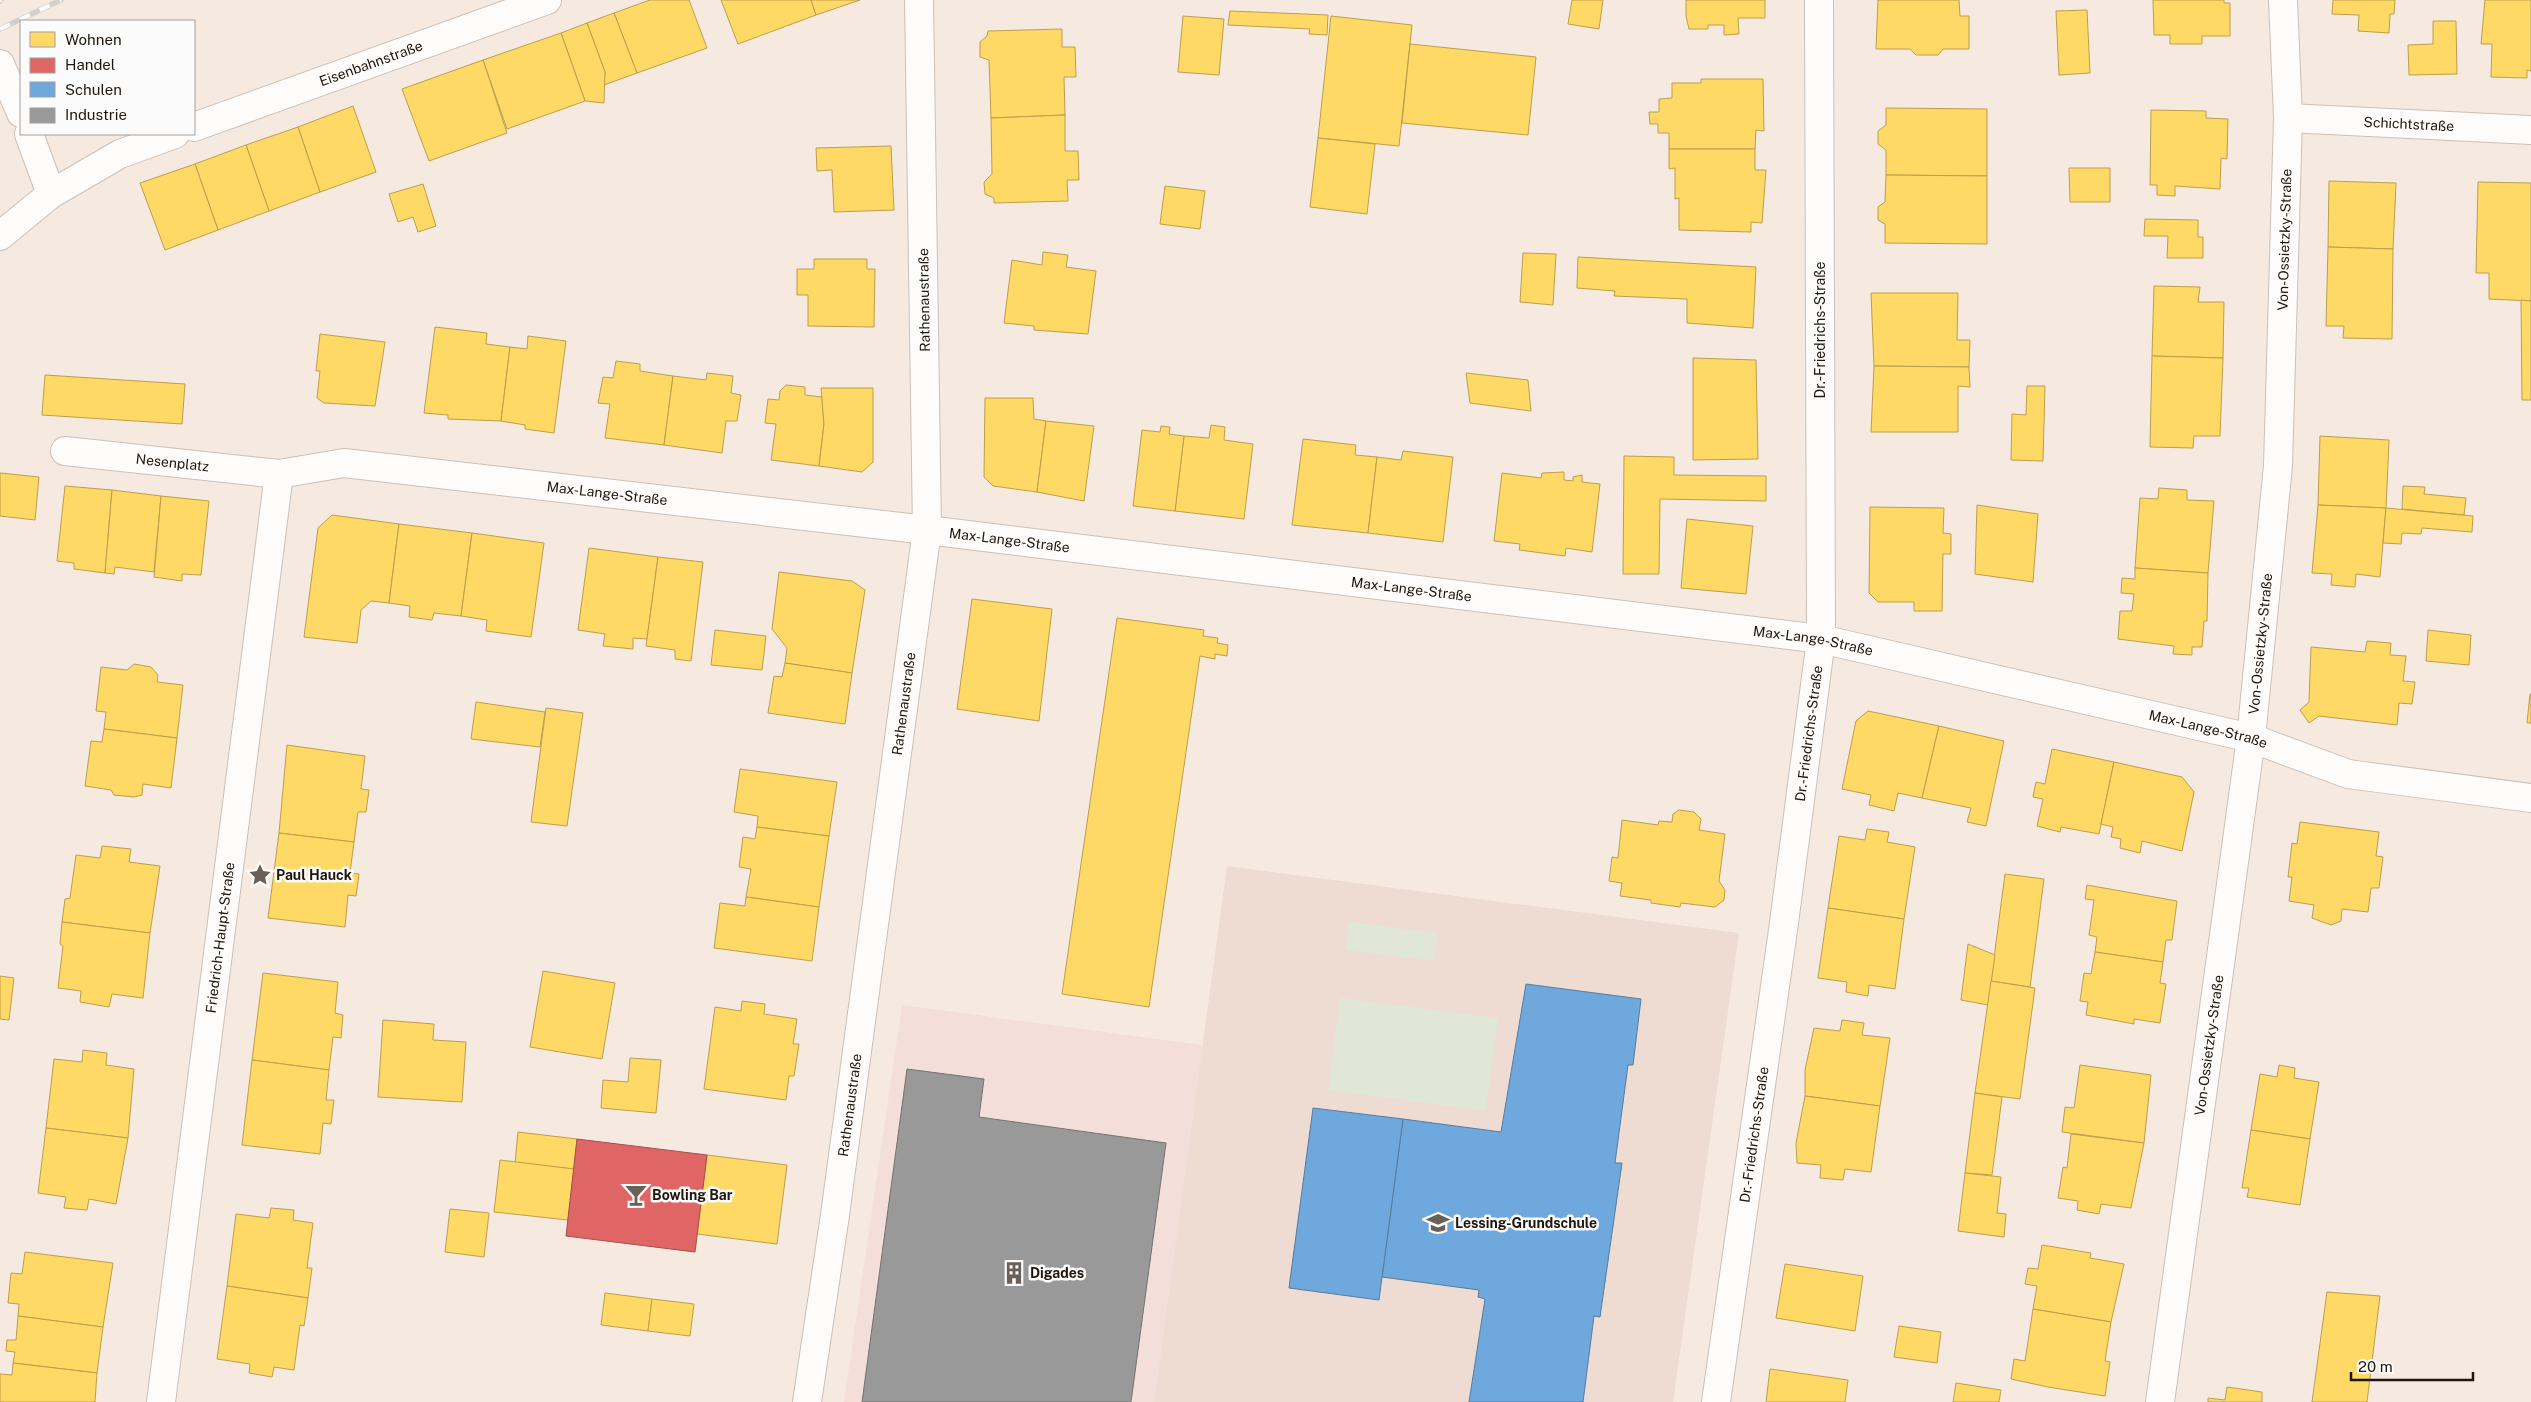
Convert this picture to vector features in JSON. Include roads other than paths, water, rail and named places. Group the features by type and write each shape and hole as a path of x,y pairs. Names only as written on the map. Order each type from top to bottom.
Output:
{"street":[{"name":"Eisenbahnstraße","path":"195,127 547,0"},
{"name":"Rathenaustraße","path":"806,1402 837,1205 927,530 919,0"},
{"name":"Dr.-Friedrichs-Straße","path":"1716,1402 1784,923 1821,639 1819,0"},
{"name":"Von-Ossietzky-Straße","path":"2160,1402 2251,738 2278,466 2288,118 2282,0"},
{"path":"0,64 20,111"},
{"name":"Schichtstraße","path":"2288,118 2531,130"},
{"path":"29,135 52,194"},
{"path":"0,236 52,194 120,154 171,135"},
{"name":"Nesenplatz","path":"65,451 279,474"},
{"name":"Max-Lange-Straße","path":"279,474 344,463 927,530 1821,639 2251,738 2348,774 2531,798"},
{"name":"Friedrich-Haupt-Straße","path":"161,1402 279,474"}],"railway":[{"path":"0,29 61,0"}],"place":[{"name":"Paul Hauck","path":"260,875"},
{"name":"Bowling Bar","path":"636,1195"},
{"name":"Lessing-Grundschule","path":"1438,1223"},
{"name":"Digades","path":"1014,1273"}]}
